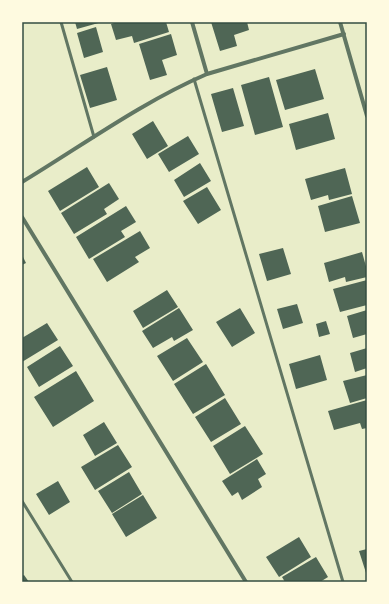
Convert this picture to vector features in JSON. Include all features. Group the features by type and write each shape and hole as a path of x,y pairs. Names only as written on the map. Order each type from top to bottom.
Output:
{"street":[{"path":"192,22 207,74"},
{"path":"340,22 367,116"},
{"path":"22,182 169,92 194,79 344,34"},
{"path":"22,217 246,582"}],"lane":[{"path":"61,22 94,137"},
{"path":"194,79 343,582"},
{"path":"22,500 72,582"}],"building":[{"path":"75,22 102,22 77,29"},
{"path":"117,22 166,22 169,32 134,43 132,36 116,40 111,24"},
{"path":"211,22 247,22 249,30 234,35 237,46 220,51"},
{"path":"96,27 103,52 84,58 77,33"},
{"path":"171,34 177,55 162,60 167,75 150,80 139,44"},
{"path":"107,67 117,100 90,108 80,75"},
{"path":"315,69 324,99 285,110 276,80"},
{"path":"269,77 283,127 255,135 241,85"},
{"path":"233,88 244,126 222,132 211,94"},
{"path":"328,113 335,139 296,150 289,124"},
{"path":"153,121 168,146 147,159 132,134"},
{"path":"188,136 199,154 169,172 158,154"},
{"path":"200,163 211,181 184,197 174,180"},
{"path":"87,167 99,187 60,211 48,191"},
{"path":"345,168 352,194 329,200 328,195 311,200 305,179"},
{"path":"109,183 119,199 104,209 107,214 74,234 61,213"},
{"path":"207,187 221,210 198,224 183,201"},
{"path":"352,196 360,223 325,232 318,206"},
{"path":"126,206 136,222 121,231 125,237 89,259 76,237"},
{"path":"140,231 150,248 135,257 139,262 107,282 93,259"},
{"path":"283,248 291,274 267,281 259,254"},
{"path":"362,252 367,270 367,277 346,282 345,277 329,282 324,263"},
{"path":"22,255 26,263 22,265"},
{"path":"367,280 367,305 340,312 333,289"},
{"path":"167,290 178,307 143,328 133,311"},
{"path":"297,304 303,323 283,329 277,309"},
{"path":"179,308 193,330 174,341 172,337 153,348 142,331"},
{"path":"240,308 255,333 232,347 216,322"},
{"path":"367,310 367,334 353,338 347,316"},
{"path":"326,321 330,334 319,337 316,324"},
{"path":"47,323 58,340 22,362 22,338"},
{"path":"187,338 203,362 173,381 157,356"},
{"path":"60,346 73,366 39,387 27,367"},
{"path":"367,348 367,368 355,372 350,353"},
{"path":"320,355 327,380 296,389 289,364"},
{"path":"206,364 225,395 193,414 174,384"},
{"path":"76,371 94,401 53,427 34,397"},
{"path":"367,375 367,398 350,403 343,381"},
{"path":"225,398 241,424 211,442 195,417"},
{"path":"367,400 367,428 362,429 360,423 334,430 328,411"},
{"path":"104,422 117,443 95,456 83,435"},
{"path":"245,426 263,454 230,474 213,446"},
{"path":"118,445 132,467 95,490 81,467"},
{"path":"257,459 266,474 258,479 262,487 242,500 238,492 232,496 222,481"},
{"path":"129,472 142,494 112,513 98,491"},
{"path":"58,481 70,502 49,515 36,494"},
{"path":"143,495 157,518 126,537 112,514"},
{"path":"299,537 311,557 279,577 266,557"},
{"path":"367,549 367,576 359,551"},
{"path":"316,557 328,577 320,582 285,582 282,577"},
{"path":"24,575 29,582 22,582 22,576"}]}
